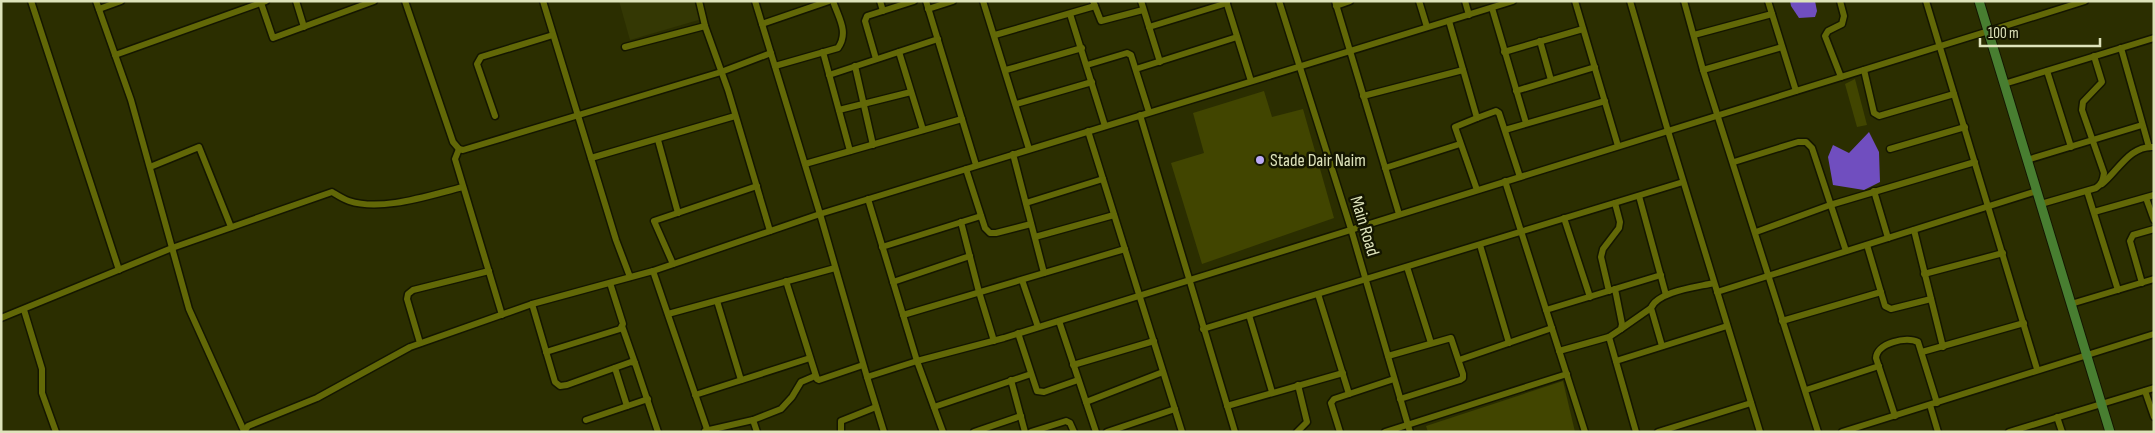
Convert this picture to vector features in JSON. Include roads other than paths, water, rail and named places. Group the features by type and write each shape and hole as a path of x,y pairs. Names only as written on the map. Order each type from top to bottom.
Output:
{"street":[{"path":"31,1 119,270"},
{"path":"96,1 132,100 189,308 244,431 248,426 318,398 410,347 502,314 653,271 820,214 976,165 1513,1"},
{"path":"99,9 121,1"},
{"path":"296,1 304,26"},
{"path":"115,55 264,2 273,38 374,1"},
{"path":"405,1 453,142 459,149 463,150 721,72 771,53"},
{"path":"543,1 616,240 630,277"},
{"path":"699,1 705,26 770,231"},
{"path":"755,1 884,432"},
{"path":"801,1 804,10"},
{"path":"762,24 829,1"},
{"path":"775,66 838,48 844,34 834,1"},
{"path":"880,1 883,11"},
{"path":"876,59 864,21 867,16 914,1"},
{"path":"926,1 976,165"},
{"path":"928,9 953,1"},
{"path":"984,1 1029,149"},
{"path":"1141,1 1160,62"},
{"name":"Main Road","path":"1279,1 1298,66 1352,229 1409,428"},
{"path":"1350,1 1335,3 1400,214"},
{"path":"1419,1 1427,28"},
{"path":"1465,1 1469,15"},
{"path":"1575,1 1618,146"},
{"path":"1630,1 1683,182 1760,432"},
{"path":"1684,1 1703,70 1734,162 1818,432"},
{"path":"1768,1 1796,91"},
{"path":"1840,1 1844,16 1842,24 1828,31 1825,36 1841,77"},
{"path":"1926,1 2037,369"},
{"path":"1979,1 2110,432"},
{"path":"867,378 917,361 1018,334 2085,1"},
{"path":"1149,27 1226,2 1251,81"},
{"path":"995,35 1070,14 1094,4 1100,21 1144,10"},
{"path":"1492,8 1526,123"},
{"path":"1070,14 1106,126"},
{"path":"1694,36 1772,14"},
{"path":"1449,21 1477,118"},
{"path":"625,47 705,26"},
{"path":"1504,52 1583,29"},
{"path":"495,116 477,64 478,60 481,57 553,35"},
{"path":"1136,69 1237,37"},
{"path":"2004,84 2154,38"},
{"path":"829,75 938,39"},
{"path":"1540,41 1551,80"},
{"path":"1703,70 1782,47"},
{"path":"1006,70 1082,48"},
{"path":"2041,204 2101,184 2112,175 2129,155 2151,147 2142,125 2120,48"},
{"path":"823,52 850,151"},
{"path":"899,52 923,130"},
{"path":"1087,65 1130,54 1149,112"},
{"path":"2094,56 2102,82 2082,106 2104,173 2101,184"},
{"path":"855,66 873,145"},
{"path":"1516,91 1595,68"},
{"path":"1363,96 1463,70"},
{"path":"1864,70 1874,113 1879,116 1954,94"},
{"path":"2046,71 2071,147"},
{"path":"1016,104 1092,82"},
{"path":"839,110 912,92"},
{"path":"1505,130 1605,101"},
{"path":"1477,190 1455,130 1456,126 1496,111 1500,116 1520,177"},
{"path":"1140,115 1235,432"},
{"path":"591,158 735,116"},
{"path":"805,164 962,119"},
{"path":"2027,160 2142,125"},
{"path":"1890,149 1965,127"},
{"path":"1088,131 1182,432"},
{"path":"658,140 678,213"},
{"path":"1734,162 1798,142 1806,142 1812,148 1846,251"},
{"path":"1385,168 1460,144"},
{"path":"150,166 199,147 231,228"},
{"path":"459,149 455,159 502,314"},
{"path":"1013,154 1044,273"},
{"path":"1756,232 1830,205 1975,162"},
{"path":"966,169 985,228 990,233 1031,224"},
{"path":"1026,203 1103,179"},
{"path":"1505,181 1585,432"},
{"path":"1203,329 1683,182"},
{"path":"673,264 654,221 757,186"},
{"path":"1,318 172,248 332,192 348,201 370,205 408,201 463,187"},
{"path":"2087,190 2118,290"},
{"path":"1874,191 1888,238"},
{"path":"1717,292 2037,191"},
{"path":"1639,196 1666,295"},
{"path":"2094,212 2154,196"},
{"path":"2146,198 2154,220"},
{"path":"868,199 917,361 943,432"},
{"path":"1615,203 1620,222 1619,228 1603,249 1601,257 1622,324 1621,329"},
{"path":"1035,238 1114,215"},
{"path":"882,247 981,216"},
{"path":"1564,218 1590,297"},
{"path":"961,222 994,341"},
{"path":"2142,283 2130,241 2133,235 2154,229"},
{"path":"1914,230 1943,347"},
{"path":"1480,245 1509,343"},
{"path":"1866,245 1885,306 1891,309 1931,299"},
{"path":"903,315 1125,249"},
{"path":"1924,274 2003,253"},
{"path":"893,282 970,256"},
{"path":"1407,267 1431,343"},
{"path":"668,314 835,268"},
{"path":"420,344 407,299 408,294 413,290 489,271"},
{"path":"653,271 706,431 753,420 781,408 792,397 801,382 815,376"},
{"path":"1546,310 1661,275"},
{"path":"2071,304 2154,279"},
{"path":"1022,280 1038,327"},
{"path":"786,281 815,376 819,380 863,365"},
{"path":"610,283 622,326 658,432"},
{"path":"1559,351 1609,337 1652,308 1657,299 1666,295 1714,284"},
{"path":"1782,321 1881,292"},
{"path":"1318,294 1350,394"},
{"path":"717,301 741,380"},
{"path":"532,304 555,382 560,386 631,362 635,363"},
{"path":"1652,308 1662,346"},
{"path":"24,310 42,369 42,393 56,432"},
{"path":"1249,315 1272,392"},
{"path":"1059,321 1096,432"},
{"path":"1922,352 2024,323"},
{"path":"546,352 620,329 622,326"},
{"path":"1616,361 1727,326"},
{"path":"1459,360 1552,328"},
{"path":"1018,334 1037,391 1040,392 1078,380"},
{"path":"1842,432 2037,369 2154,334"},
{"path":"1609,337 1636,432"},
{"path":"1388,356 1451,338 1463,374 1460,380 1400,399"},
{"path":"1895,416 1879,366 1877,352 1880,348 1898,342 1915,340 1918,342 1922,352 1938,432"},
{"path":"1073,365 1154,341"},
{"path":"695,395 810,358"},
{"path":"1806,390 1879,366"},
{"path":"615,368 627,406"},
{"path":"1086,402 1163,372"},
{"path":"1227,406 1343,373"},
{"path":"934,408 1031,374"},
{"path":"1385,432 1409,428 1566,374"},
{"path":"1340,432 1331,403 1334,399 1394,379"},
{"path":"1011,380 1025,432"},
{"path":"1297,432 1304,426 1307,417 1298,385"},
{"path":"2009,432 2154,388"},
{"path":"2144,391 2154,417"},
{"path":"586,420 648,399"},
{"path":"1658,432 1751,404"},
{"path":"841,432 841,421 876,407"},
{"path":"1107,432 1175,409"},
{"path":"974,432 1021,416"},
{"path":"2057,417 2062,432"},
{"path":"753,420 757,432"},
{"path":"1031,432 1066,420 1070,423 1074,432"}],"place":[{"name":"Stade Dair Naim","path":"1260,160"}]}
